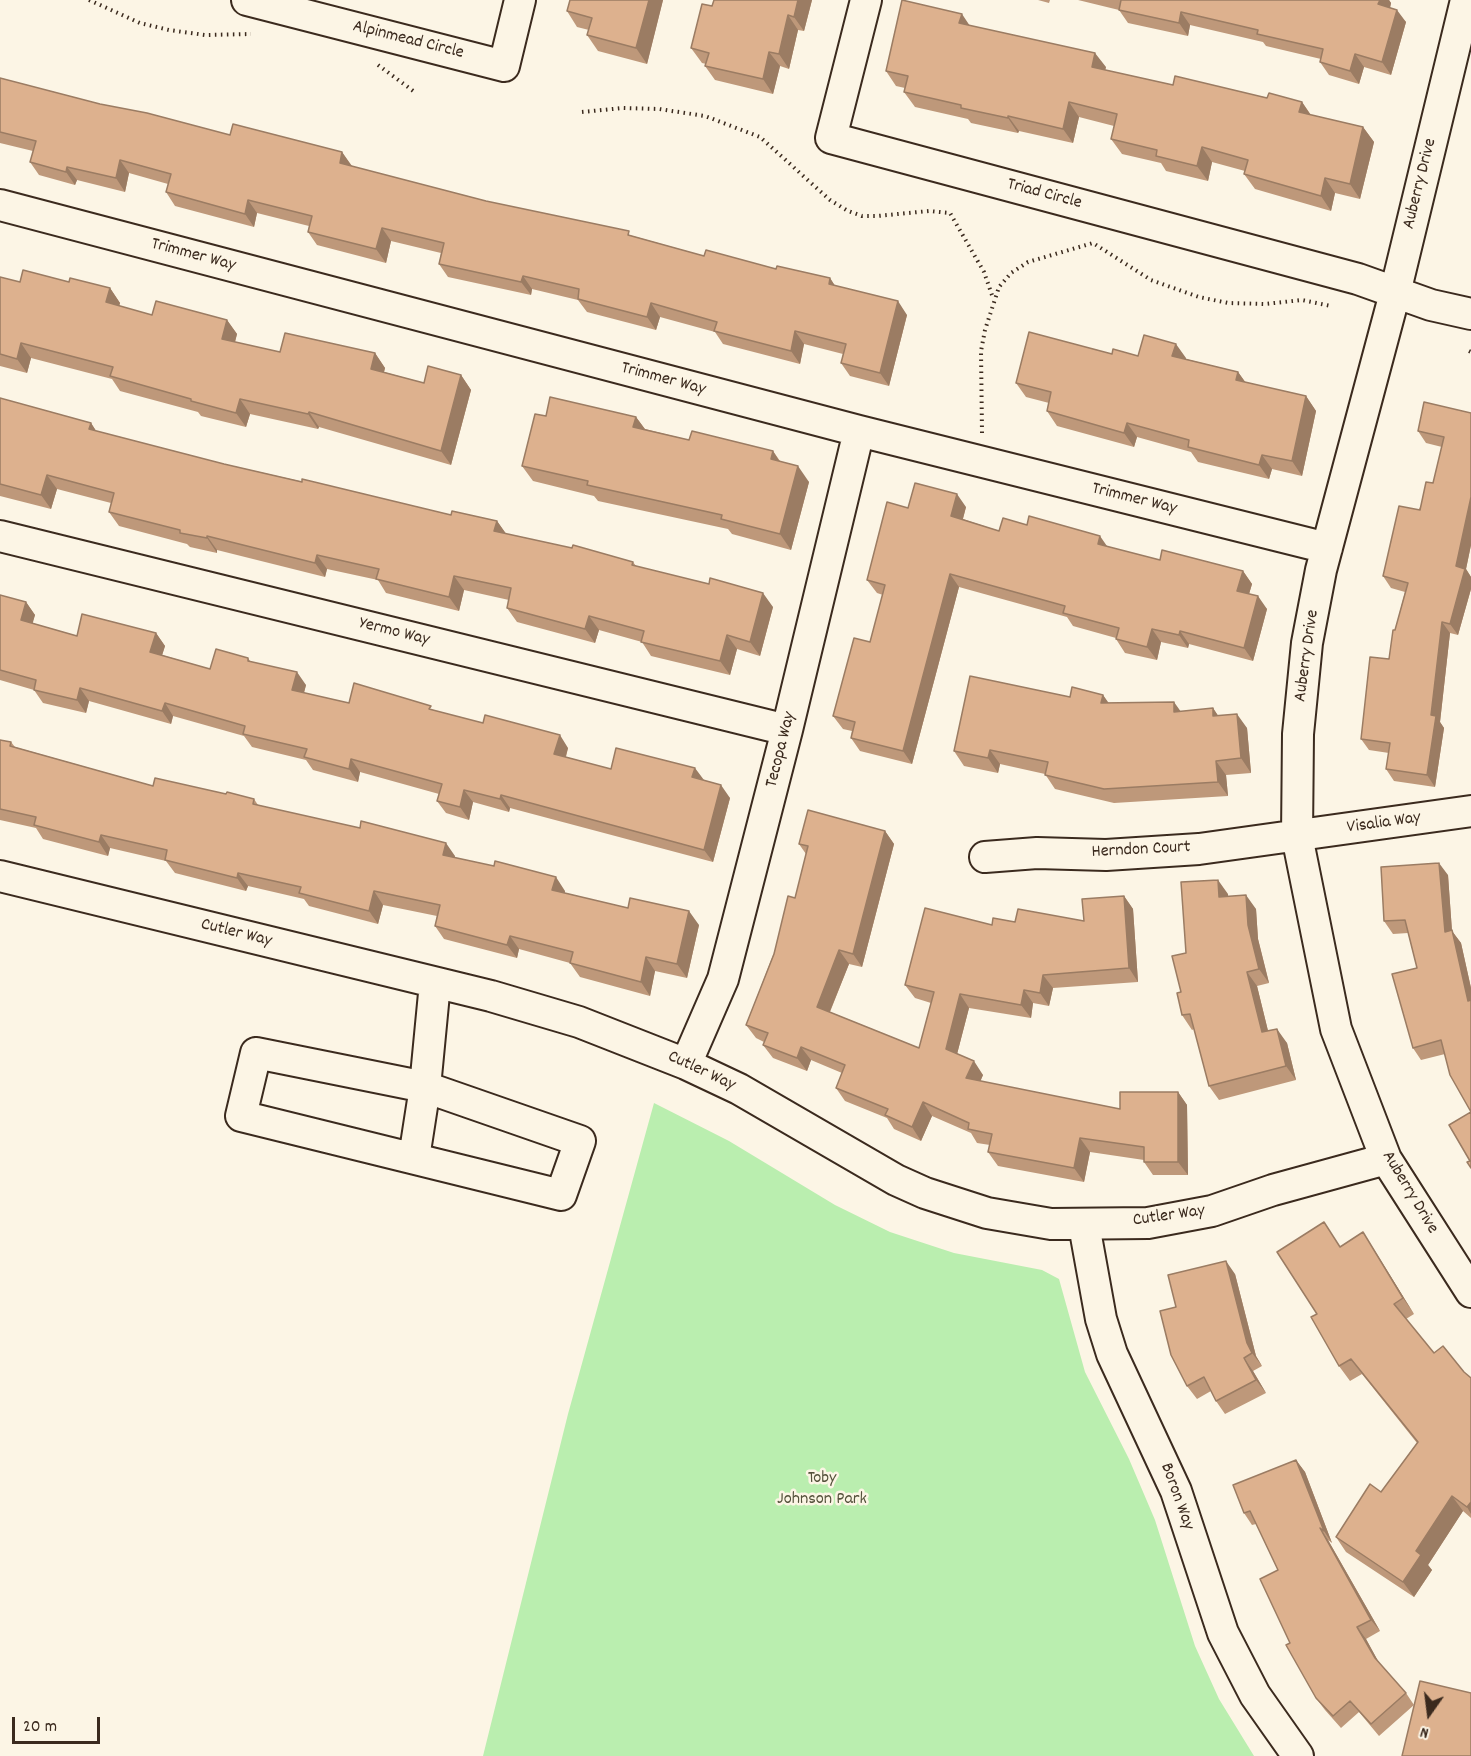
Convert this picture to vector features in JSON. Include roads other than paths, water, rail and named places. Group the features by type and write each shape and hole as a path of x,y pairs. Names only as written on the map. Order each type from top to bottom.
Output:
{"street":[{"name":"Alpinmead Circle","path":"247,0 504,66 520,0"},
{"name":"Triad Circle","path":"866,0 831,138 1358,279 1395,293"},
{"name":"Auberry Drive","path":"1466,0 1395,293 1327,548 1307,643 1298,734 1297,836 1336,1029 1386,1159 1471,1292"},
{"name":"Trimmer Way","path":"0,205 859,431 1327,548"},
{"path":"1395,293 1471,314"},
{"name":"Tecopa Way","path":"686,1064 723,979 787,730 859,431"},
{"name":"Yermo Way","path":"0,536 787,730"},
{"name":"Visalia Way","path":"1297,836 1471,811"},
{"name":"Herndon Court","path":"985,857 1037,853 1106,855 1199,849 1297,836"},
{"name":"Cutler Way","path":"0,876 435,983 579,1022 686,1064 772,1108 866,1165 925,1193 987,1213 1051,1224 1148,1223 1212,1211 1273,1190 1386,1159"},
{"path":"414,1158 425,1087 435,983"},
{"path":"256,1053 425,1087 580,1141 561,1195 241,1116 256,1053"},
{"name":"Boron Way","path":"1084,1225 1101,1319 1112,1354 1176,1491 1223,1633 1255,1695 1298,1756"}],"park label":[{"name":"Toby Johnson Park","path":"822,1490"}]}
